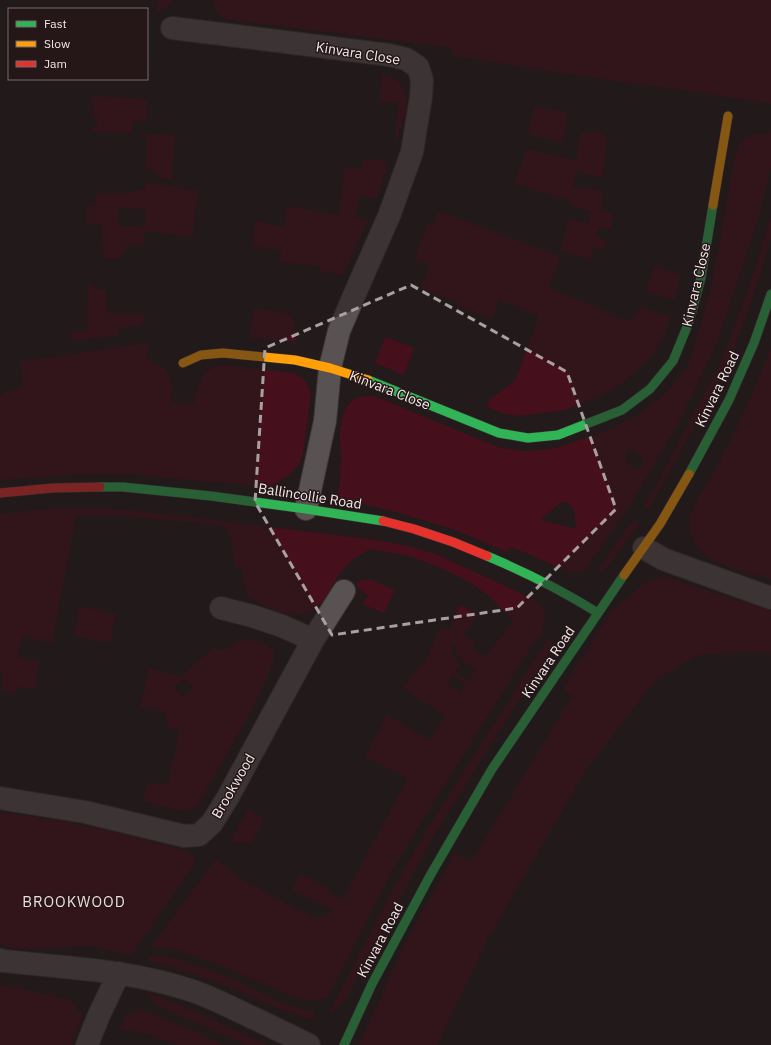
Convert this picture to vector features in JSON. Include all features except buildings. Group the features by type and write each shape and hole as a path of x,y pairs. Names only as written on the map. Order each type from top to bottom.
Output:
{"street":[{"name":"Kinvara Close","path":"172,28 389,55 406,59 418,67 422,80 422,97 412,152 389,216 339,331 330,368 325,421 306,509"},
{"name":"Kinvara Close","path":"184,363 201,355 223,353 295,360 360,377 499,433 528,438 558,435 622,410 650,389 673,361 690,322 700,278 728,116"},
{"name":"Kinvara Road","path":"344,1045 372,984 431,874 492,769 664,518 729,400 754,343 771,294"},
{"name":"Ballincollie Road","path":"0,493 53,488 123,487 211,496 381,521 414,529 453,542 506,564 579,601 598,613"},
{"path":"644,548 663,559 771,598"},
{"name":"Brookwood","path":"0,798 85,812 184,836 199,835 212,822 228,797 313,640 344,591"},
{"path":"221,608 282,626 313,640"},
{"path":"0,960 119,973 159,981 193,991 226,1005 309,1045"},
{"path":"87,1045 99,1014 119,973"}],"highlighted area":[{"path":"411,285 567,372 616,509 517,608 332,635 255,502 265,348"}],"shaded area":[{"path":"157,0 172,0 169,5 157,13"},
{"path":"213,0 771,0 771,104 680,89 635,84 452,56 452,48 447,47 225,19 217,13"},
{"path":"382,74 393,78 405,91 405,113 395,143 398,103 379,101"},
{"path":"91,96 147,99 147,120 133,122 132,133 91,132 91,127 97,127 97,118 93,118 93,101"},
{"path":"534,107 567,112 563,143 528,134"},
{"path":"771,130 771,167 758,219 716,345 677,425 632,502 584,571 569,573 529,554 510,547 507,552 455,530 396,512 338,498 341,470 340,440 342,419 345,410 351,402 359,397 372,396 382,399 498,447 523,451 552,449 598,434 635,417 666,393 688,366 697,338 712,284 733,162 739,144 747,137 756,133 770,134","holes":["627,450 637,452 643,461 640,469 633,468 626,461","568,502 574,510 576,529 540,520 560,503"]},
{"path":"581,131 592,133 592,131 601,132 607,140 602,177 575,172 573,187 604,191 601,210 613,213 611,230 599,227 595,236 606,240 603,250 594,247 590,260 561,251 568,219 588,224 591,211 571,206 571,201 514,184 526,149 576,160"},
{"path":"147,134 175,135 171,180 159,178 155,170 146,169"},
{"path":"362,159 378,160 388,163 376,199 360,196 355,217 368,220 343,275 320,271 320,266 280,262 281,250 252,246 256,221 284,227 287,206 339,215 345,167 362,169"},
{"path":"146,182 198,191 192,237 145,231 144,245 128,245 120,258 103,259 104,244 102,244 102,225 87,224 87,206 95,207 96,193 134,193 135,190 145,190","holes":["119,208 145,209 145,227 118,226"]},
{"path":"438,211 560,256 549,287 630,322 640,307 670,316 664,337 653,354 630,377 604,395 565,410 517,416 504,414 487,407 489,400 515,381 539,316 499,300 492,319 458,306 459,303 421,288 430,265 414,260 428,223 433,225"},
{"path":"771,219 771,238 755,290 729,363 648,510 643,507 656,486 722,360 749,287"},
{"path":"655,266 681,275 674,301 646,291"},
{"path":"88,284 94,285 94,290 106,289 107,313 144,313 143,324 119,328 119,335 71,341 71,331 87,331"},
{"path":"254,308 290,314 295,324 296,342 250,338"},
{"path":"385,337 414,348 404,375 375,363"},
{"path":"148,343 147,360 165,368 172,382 171,402 194,404 197,388 205,373 216,366 227,365 294,373 305,380 311,393 303,454 299,464 288,476 271,486 125,474 83,474 0,480 0,397 5,392 22,388 20,362"},
{"path":"771,349 771,579 724,565 707,556 701,551 693,540 690,531 690,518 694,506 714,473 746,409"},
{"path":"65,508 98,508 147,512 377,540 412,547 436,554 516,591 540,604 546,616 541,635 532,645 392,871 327,998 308,1001 296,998 227,968 175,949 151,947 216,859 240,879 313,917 324,916 334,911 292,890 300,874 329,888 328,892 343,899 408,778 365,757 387,715 430,741 445,716 403,688 426,660 441,626 449,630 460,605 478,615 464,636 476,642 473,651 486,656 513,621 489,596 469,582 443,569 409,556 370,549 352,560 340,573 323,601 310,613 300,615 278,612 248,597 244,583 243,569 235,567 231,538 227,529 221,525 124,516 76,516 52,643 22,636 18,657 39,661 35,690 18,686 16,693 1,691 3,671 0,671 0,514","holes":["453,645 456,646 456,653 463,661 476,669 468,681 455,672 460,665 451,653","452,675 466,684 461,692 447,684"]},
{"path":"636,521 640,522 603,573 598,570 629,525"},
{"path":"665,576 771,611 771,653 743,652 698,655 655,680 584,773 487,940 437,1045 359,1045 406,942 455,853 471,862 573,695 562,690 612,611 646,582"},
{"path":"361,580 372,580 395,590 384,613 362,604 368,596 355,585"},
{"path":"79,606 116,614 110,643 74,636"},
{"path":"248,639 263,643 270,647 274,653 272,663 255,703 197,806 181,811 142,801 147,784 168,784 179,731 168,728 165,714 155,708 140,707 149,668 182,676 213,648 223,650 233,646 240,640","holes":["185,679 190,683 192,688 184,698 174,687"]},
{"path":"550,639 553,642 548,654 434,835 345,1000 331,1014 331,1009 400,877 426,831 547,640"},
{"path":"248,809 264,818 252,843 230,842"},
{"path":"0,812 66,822 114,832 187,851 193,856 195,863 131,955 90,946 26,949 7,947 0,943"},
{"path":"149,955 169,957 224,975 280,1002 315,1011 314,1018 311,1019 287,1012 228,986 173,967 149,961"},
{"path":"0,985 29,990 69,1000 76,1005 77,1011 83,1013 72,1045 0,1045"},
{"path":"146,992 169,1000 268,1045 247,1045 167,1010 153,1002"},
{"path":"140,1010 162,1017 224,1045 177,1045 156,1036 120,1029 127,1014"}],"traffic: fast":[{"path":"368,380 499,433 528,438 558,435 622,410 650,389 673,361 689,322 701,278 713,205"},
{"path":"689,474 729,400 754,343 771,294"},
{"path":"100,487 123,487 211,496 383,521"},
{"path":"487,556 544,582 598,613"},
{"path":"344,1045 372,984 431,874 492,769 624,575"}],"traffic: slow":[{"path":"713,205 728,116"},
{"path":"183,363 201,355 223,353 295,360 330,368 368,380"},
{"path":"624,575 660,524 689,474"}],"traffic: jam":[{"path":"0,493 53,488 100,487"},
{"path":"383,521 414,529 453,542 487,556"}],"district":[{"name":"BROOKWOOD","path":"74,902"}]}
